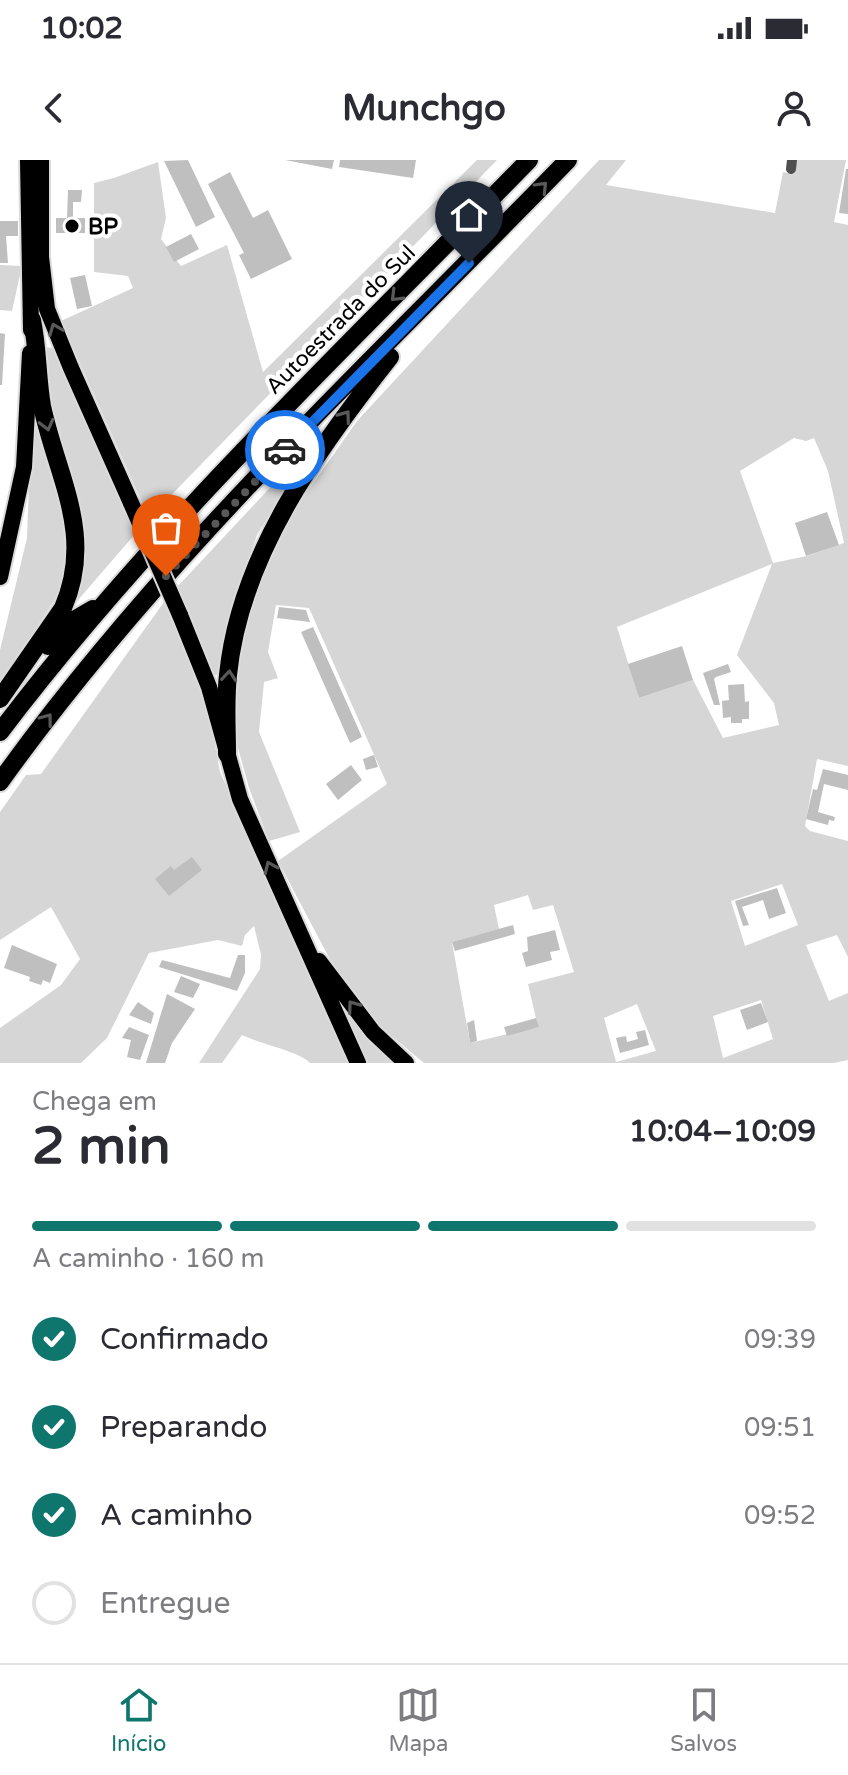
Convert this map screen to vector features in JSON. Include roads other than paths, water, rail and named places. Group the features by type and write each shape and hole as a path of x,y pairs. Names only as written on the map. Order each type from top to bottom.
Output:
{"highway":[{"name":"Autoestrada do Sul","path":"0,732 107,600 262,432 529,160"},
{"path":"0,782 78,679 248,486 568,160"},
{"path":"227,754 228,676 232,648 264,552 295,492 328,439 449,283"},
{"path":"0,699 63,608 76,557 74,520 43,407 32,320"},
{"path":"20,673 74,620 107,600"}],"main road":[{"path":"34,164 47,309 209,687 240,799 358,1063"},
{"path":"0,577 24,467 32,320 34,164"},
{"path":"301,939 373,1032 406,1063"}],"place":[{"name":"BP","path":"72,226"}]}
